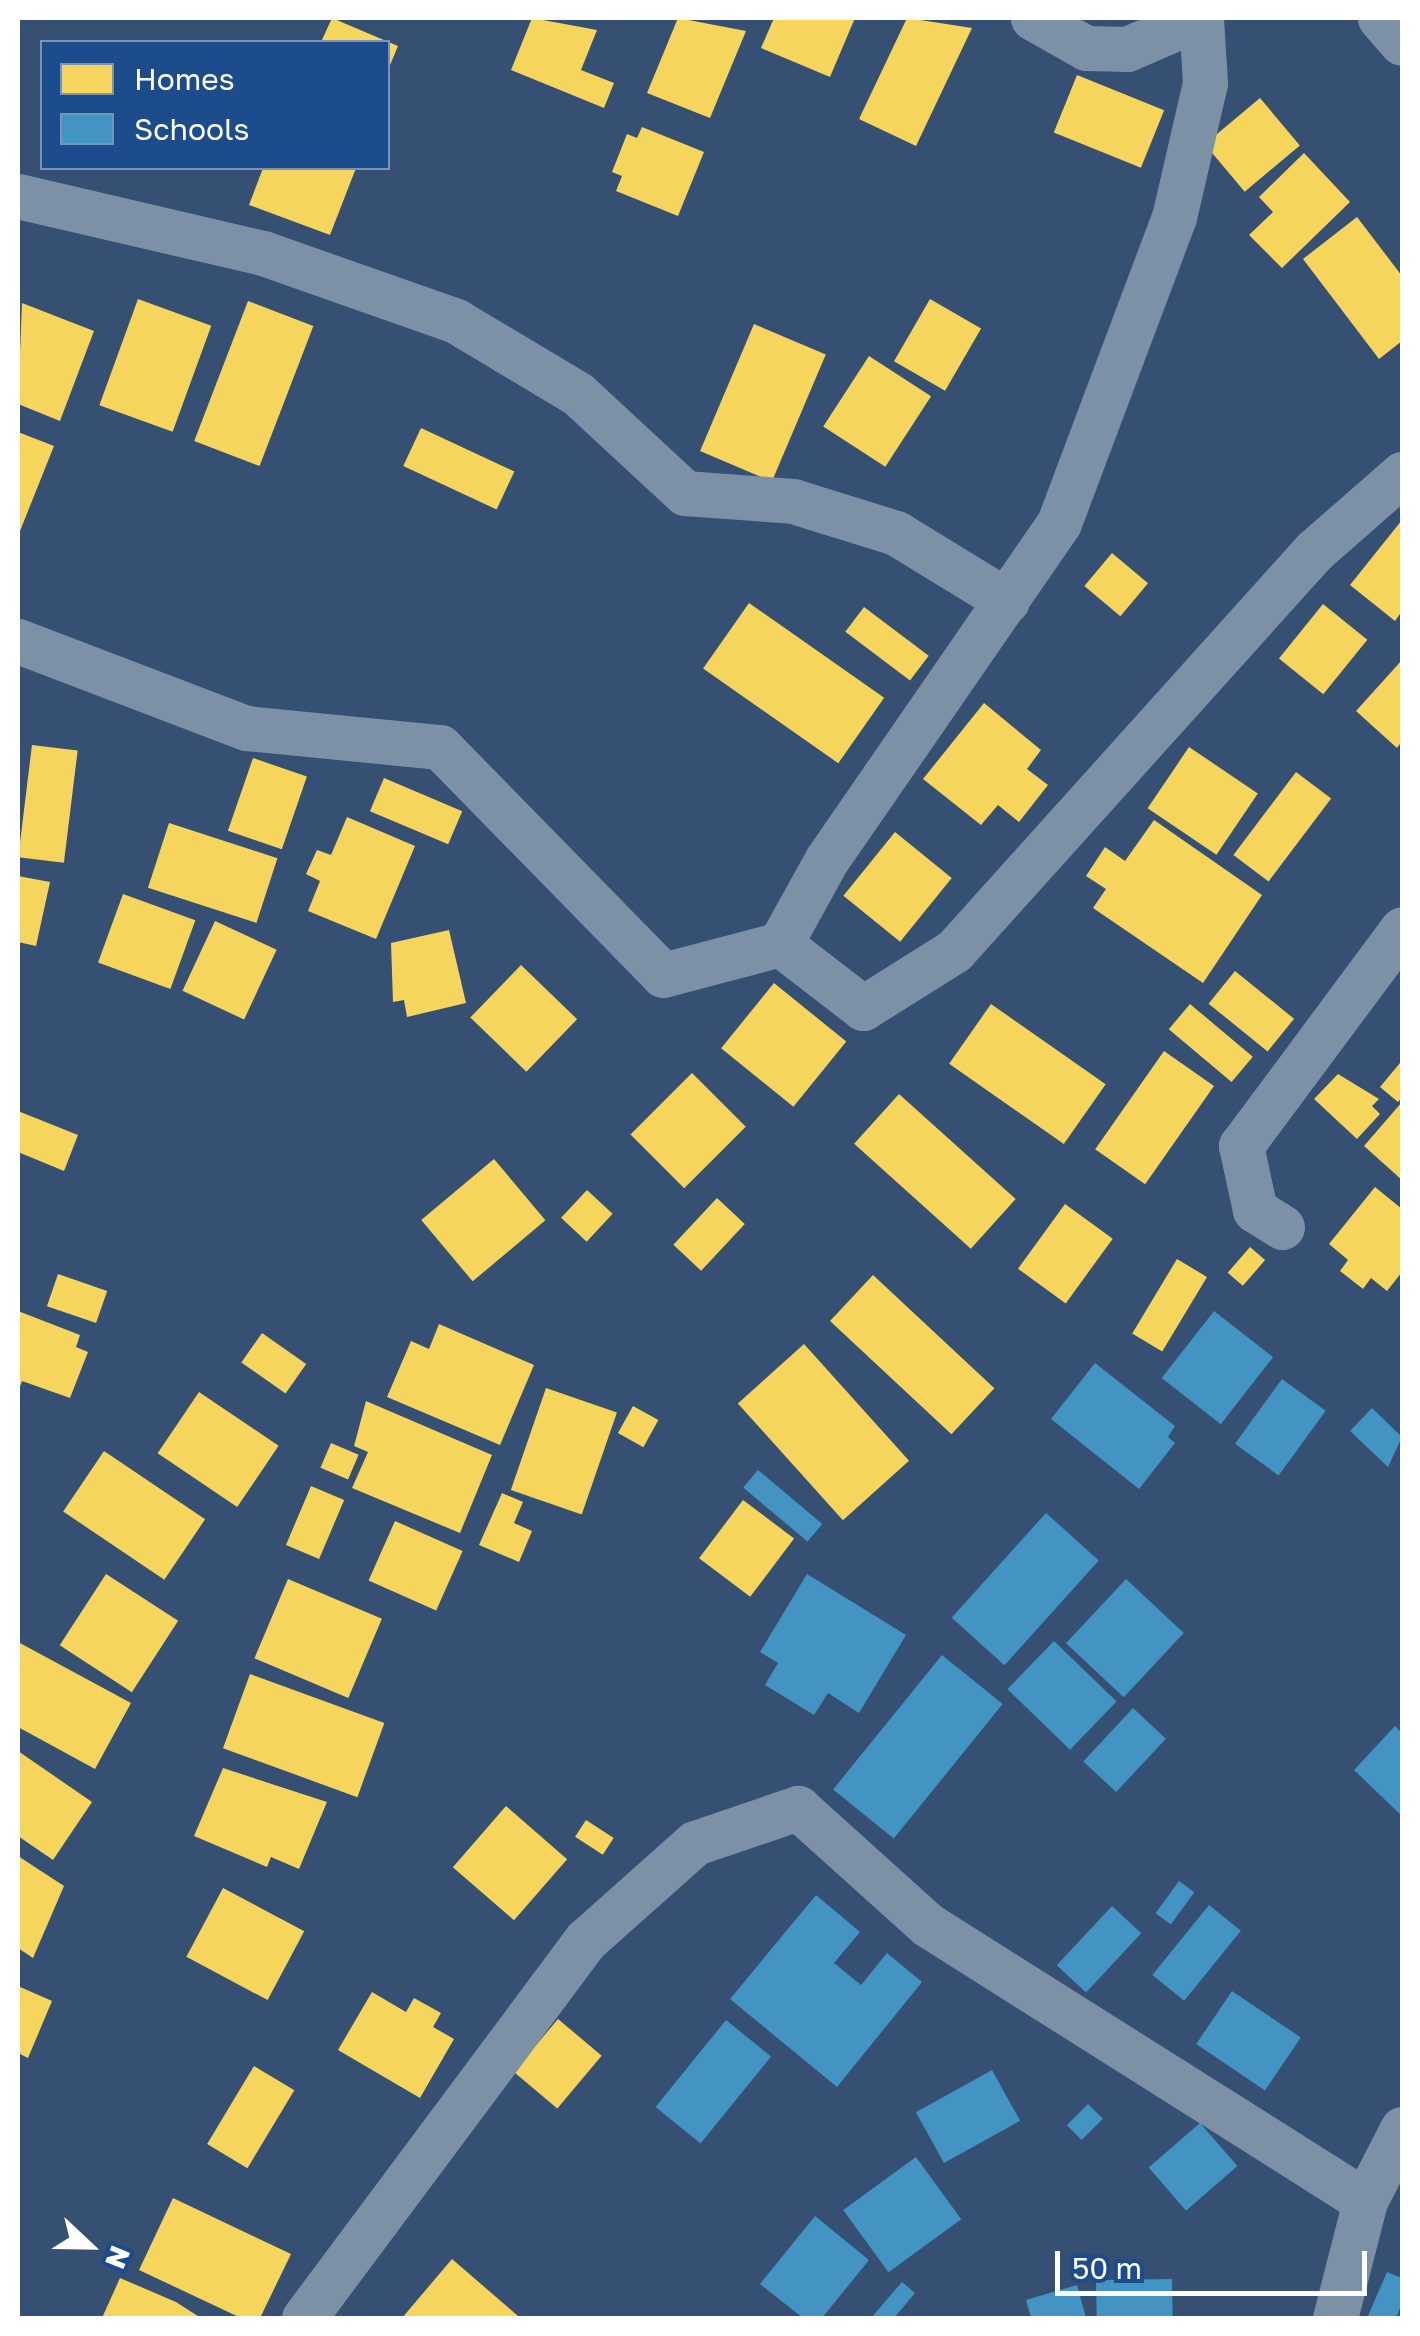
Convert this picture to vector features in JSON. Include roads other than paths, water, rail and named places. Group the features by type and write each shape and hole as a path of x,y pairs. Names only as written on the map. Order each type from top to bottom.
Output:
{"street":[{"path":"18,641 246,728 440,747 663,975 780,944 828,859 1059,523 1174,217 1204,83 1200,18 1127,49 1086,48 1034,18"},
{"path":"1380,18 1402,42"},
{"path":"18,196 263,253 456,321 578,394 685,493 793,501 896,533 1007,601"},
{"path":"780,944 863,1008 954,950 1314,551 1402,474"},
{"path":"1282,1227 1255,1210 1241,1146 1402,929"},
{"path":"304,2318 586,1940 695,1843 798,1808 928,1925 1365,2201"},
{"path":"1335,2318 1365,2201 1402,2128"}]}
